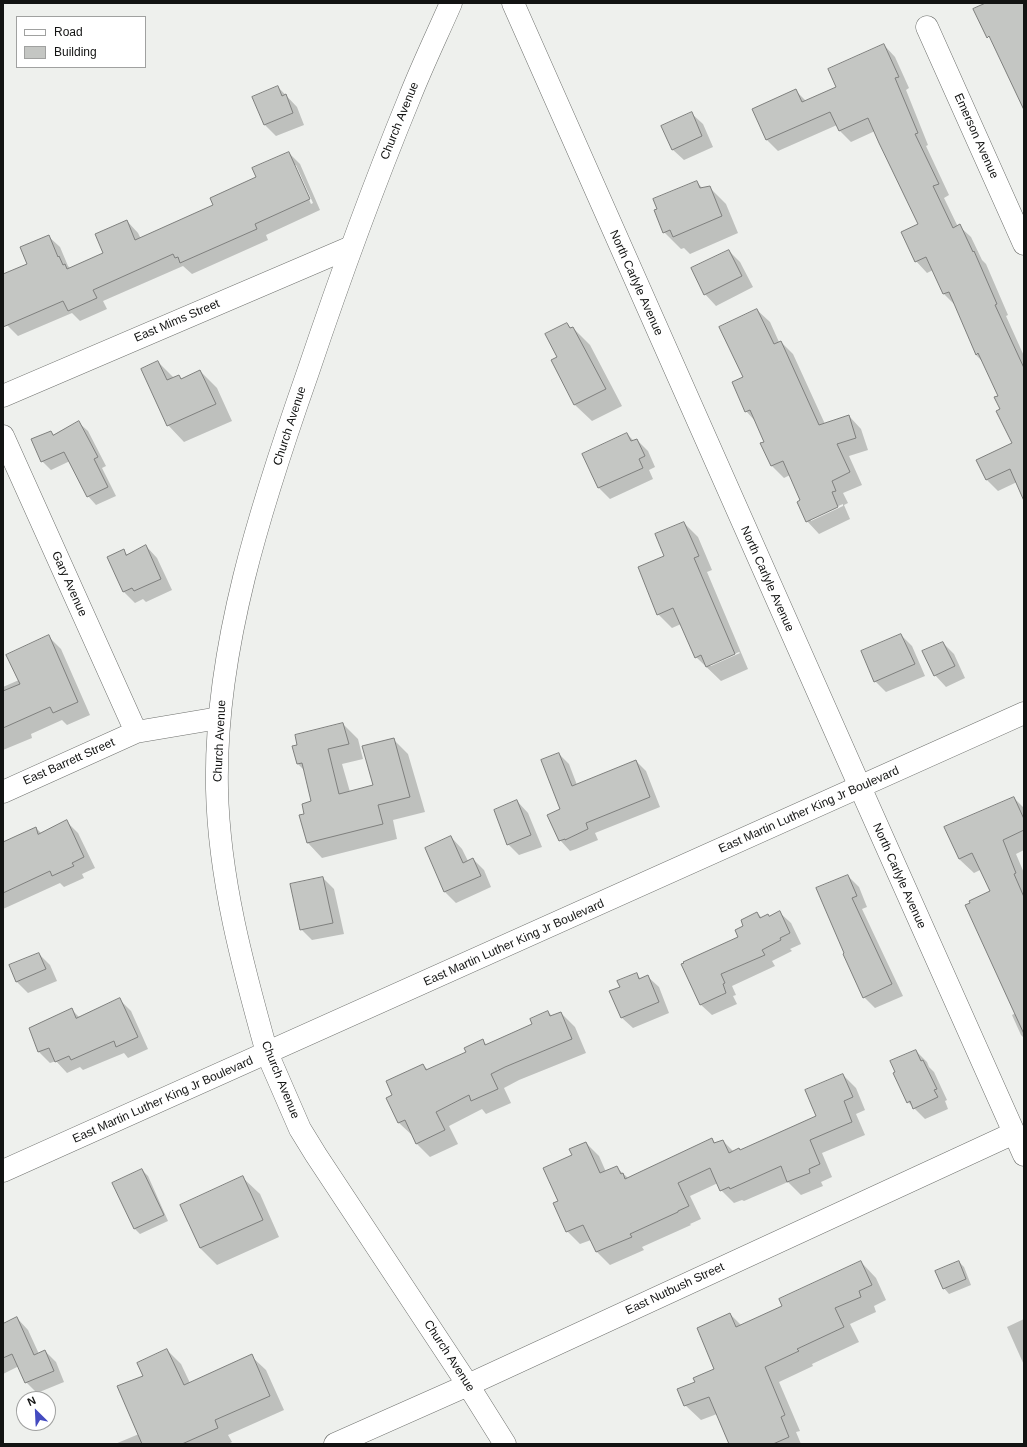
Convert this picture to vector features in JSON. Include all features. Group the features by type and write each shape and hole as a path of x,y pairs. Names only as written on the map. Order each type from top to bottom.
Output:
{"street":[{"name":"Church Avenue","path":"451,3 409,97 351,246 285,436 254,545 234,627 219,718 217,791 220,832 227,888 236,938 267,1053 300,1129 505,1444"},
{"name":"North Carlyle Avenue","path":"513,3 1024,1155"},
{"name":"Emerson Avenue","path":"927,27 1024,244"},
{"name":"East Mims Street","path":"3,396 351,246"},
{"name":"Gary Avenue","path":"3,436 136,732"},
{"name":"East Martin Luther King Jr Boulevard","path":"3,1171 1024,714"},
{"name":"East Barrett Street","path":"3,792 136,732 219,718"},
{"name":"East Nutbush Street","path":"335,1444 468,1385 1014,1133"}],"building":[{"path":"986,3 1024,3 1024,110 989,36 987,38 973,9"},
{"path":"884,44 899,77 895,78 918,133 915,134 939,184 933,186 953,228 960,224 973,252 974,251 997,304 995,305 1024,368 1024,501 1010,469 986,480 976,460 1012,443 996,411 1000,409 994,397 998,396 978,353 976,355 949,292 943,294 926,257 915,262 901,232 918,224 868,118 839,131 830,112 766,140 752,109 796,89 802,102 836,87 828,69"},
{"path":"278,86 282,96 286,94 293,113 264,125 252,97"},
{"path":"692,112 702,136 672,150 661,126"},
{"path":"289,152 310,199 255,224 257,229 180,263 178,257 175,258 173,254 93,290 97,298 68,311 63,301 3,327 3,274 27,264 20,247 49,235 58,257 59,256 63,265 65,264 67,269 103,253 95,234 127,220 135,240 213,205 210,198 256,177 252,168"},
{"path":"697,181 700,188 710,186 722,216 673,237 670,230 663,233 654,210 657,209 653,199"},
{"path":"729,250 742,276 704,295 691,268"},
{"path":"757,309 774,344 781,341 819,425 849,415 856,438 837,444 850,472 832,481 836,491 832,492 838,507 806,522 797,502 800,500 783,461 771,466 760,443 764,442 750,410 745,412 732,382 743,377 719,327"},
{"path":"567,323 570,328 573,327 606,389 574,405 551,360 557,357 545,334"},
{"path":"158,361 167,380 179,375 181,379 200,370 216,404 167,426 141,369"},
{"path":"79,421 98,457 94,459 108,487 87,497 64,452 41,462 31,439 51,431 53,435"},
{"path":"627,433 631,441 637,439 645,456 639,459 643,468 598,488 582,454"},
{"path":"684,522 699,556 694,558 735,654 706,667 701,655 695,658 673,608 657,615 638,567 664,556 655,534"},
{"path":"146,545 161,579 134,591 132,588 123,592 107,557 124,549 126,555"},
{"path":"901,634 915,664 874,682 861,651"},
{"path":"49,635 78,702 53,713 50,707 3,728 3,691 20,684 6,655"},
{"path":"943,642 955,666 934,676 922,651"},
{"path":"343,723 349,744 328,749 339,794 373,785 362,746 394,738 410,797 378,805 383,824 307,843 299,815 304,814 302,804 311,801 302,763 297,764 292,746 297,745 295,735"},
{"path":"559,753 572,786 636,760 650,797 586,823 588,829 565,840 559,841 547,815 560,809 541,760"},
{"path":"1014,797 1024,819 1024,830 1003,840 1016,873 1014,874 1024,897 1024,1034 965,905 970,903 969,901 990,891 972,853 959,859 944,827"},
{"path":"517,800 531,835 507,845 494,810"},
{"path":"67,820 84,857 72,863 74,866 52,876 50,871 3,893 3,842 36,827 38,834"},
{"path":"451,836 463,863 473,858 481,876 444,892 425,848"},
{"path":"848,875 857,896 852,898 892,984 863,998 816,888"},
{"path":"323,877 333,923 300,930 290,884"},
{"path":"780,911 790,933 780,938 781,940 762,950 765,955 721,974 725,983 723,984 726,993 700,1005 681,964 738,937 735,930 743,926 741,920 757,912 760,918"},
{"path":"39,953 46,969 16,982 9,965"},
{"path":"637,973 639,979 648,975 659,1002 621,1018 609,991 620,987 617,981"},
{"path":"120,998 138,1037 116,1047 114,1041 71,1060 69,1056 55,1062 49,1048 38,1052 29,1028 72,1008 76,1018"},
{"path":"548,1011 550,1016 561,1012 572,1039 491,1074 498,1089 471,1101 469,1095 436,1112 445,1130 416,1144 405,1120 398,1123 386,1098 392,1095 386,1081 423,1064 426,1070 466,1052 464,1048 483,1039 485,1045 532,1024 530,1019"},
{"path":"916,1050 921,1061 923,1060 937,1089 934,1090 938,1097 913,1109 910,1101 907,1103 893,1073 895,1072 890,1061"},
{"path":"843,1074 853,1097 844,1101 852,1122 810,1140 820,1164 809,1169 810,1173 787,1182 781,1166 730,1189 729,1187 720,1191 710,1168 678,1183 689,1206 630,1234 632,1237 596,1252 583,1225 566,1232 553,1203 558,1201 543,1168 572,1155 569,1149 586,1142 600,1173 617,1166 621,1174 623,1173 625,1179 712,1138 714,1143 723,1140 729,1153 739,1148 740,1150 816,1116 805,1090"},
{"path":"142,1169 164,1215 134,1229 112,1183"},
{"path":"243,1176 263,1220 200,1248 180,1205"},
{"path":"861,1261 872,1285 859,1291 861,1297 835,1308 844,1327 797,1349 799,1351 765,1367 785,1415 781,1417 789,1437 773,1444 729,1444 709,1397 684,1406 677,1389 695,1382 693,1378 714,1369 697,1328 730,1313 736,1327 782,1306 779,1299"},
{"path":"959,1261 966,1279 943,1289 935,1271"},
{"path":"17,1317 34,1355 45,1350 54,1371 25,1383 12,1354 3,1358 3,1324"},
{"path":"167,1349 184,1385 252,1354 270,1396 215,1420 218,1428 182,1444 142,1444 117,1386 143,1376 137,1363"}]}
